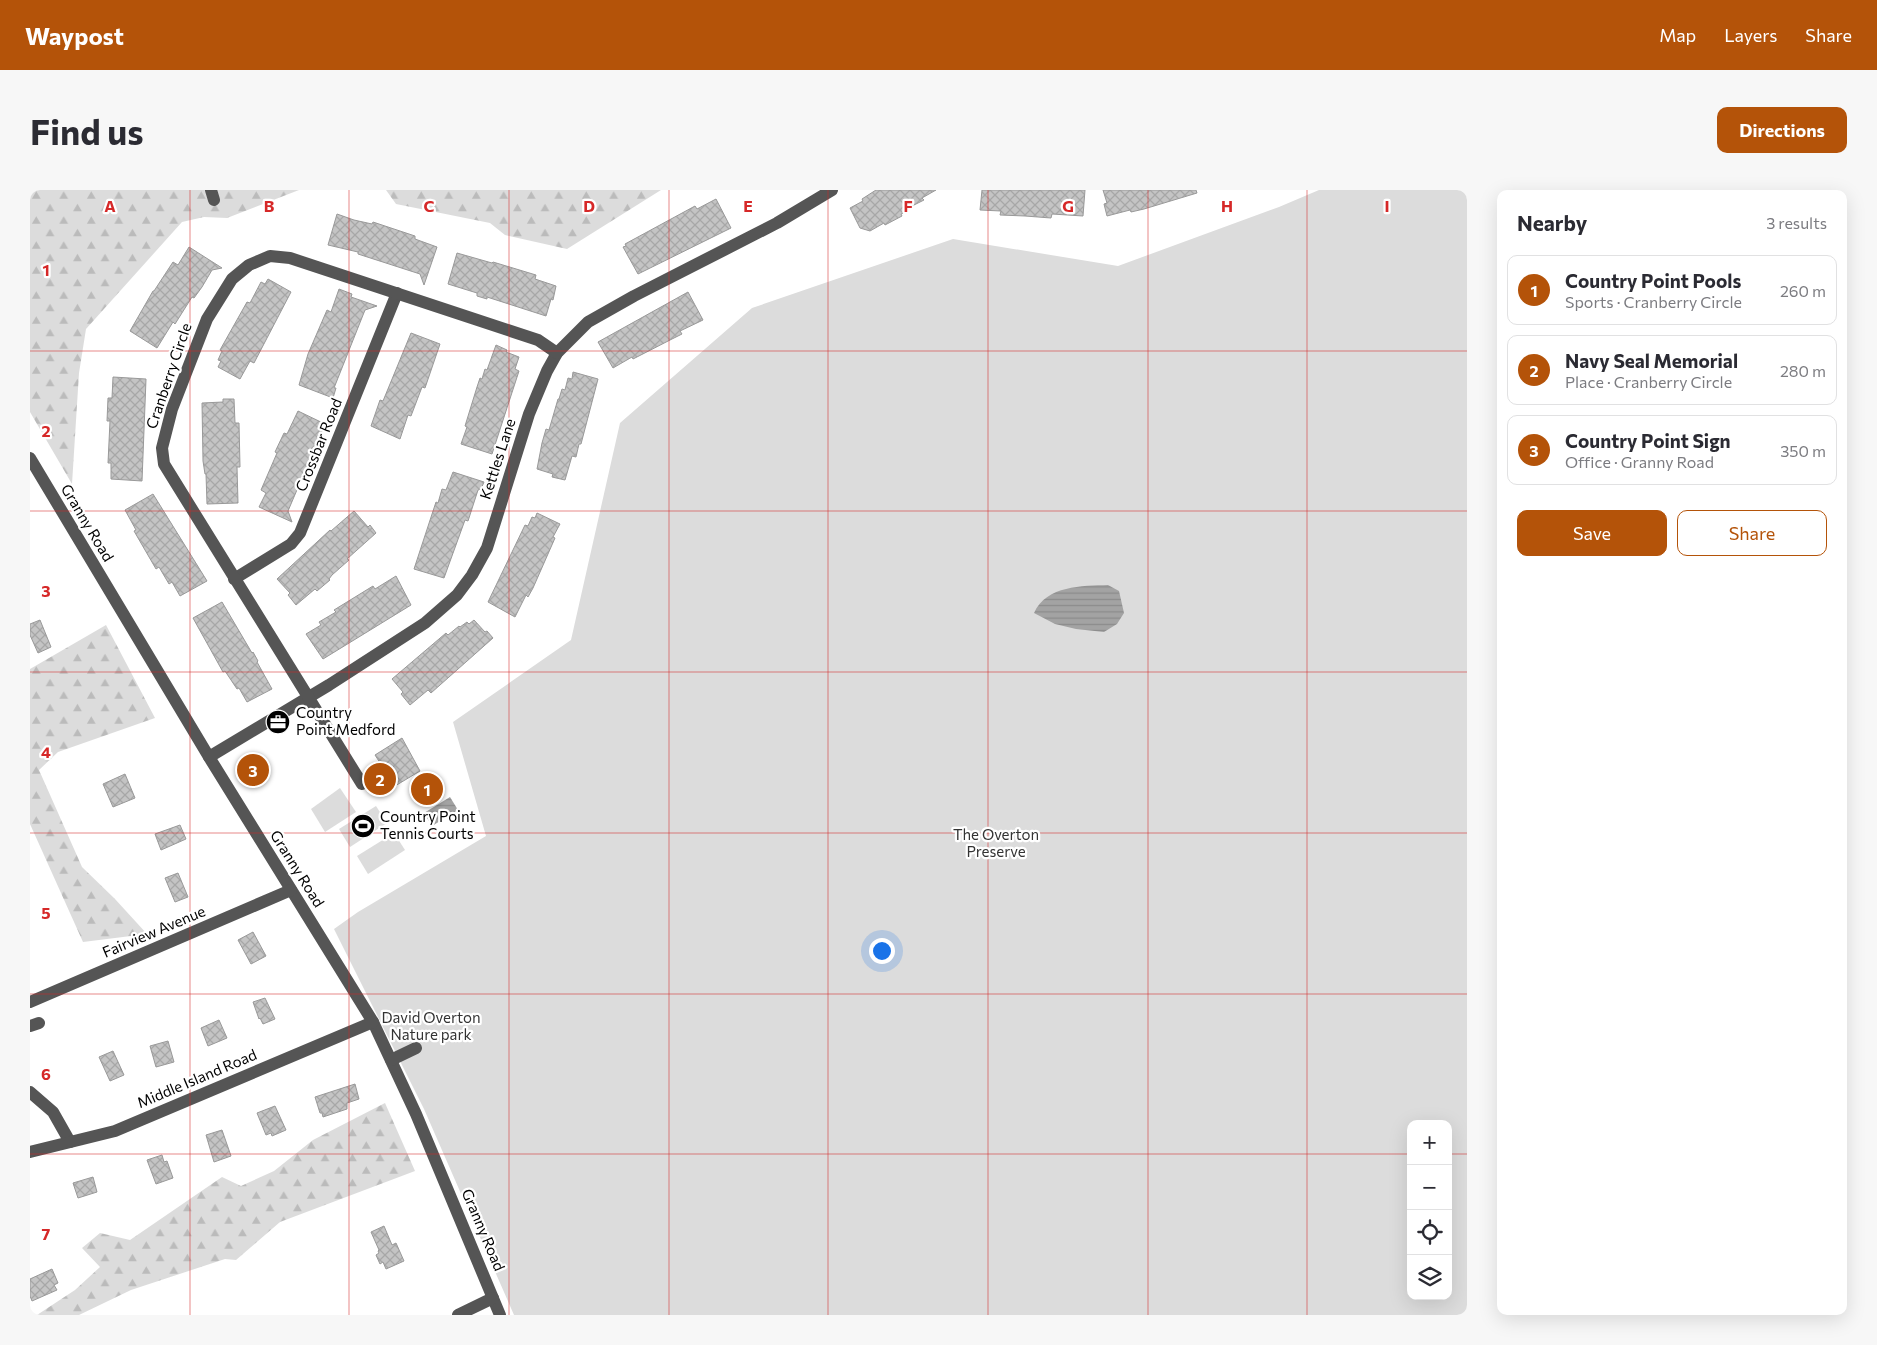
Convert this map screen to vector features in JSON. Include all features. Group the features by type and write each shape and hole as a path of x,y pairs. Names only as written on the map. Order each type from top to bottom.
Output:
{"street":[{"name":"Kettles Lane","path":"209,756 425,623 457,595 472,575 487,548 530,414 547,371 557,352 588,322 634,296 777,223 832,190"},
{"name":"Cranberry Circle","path":"362,784 164,464 162,448 172,409 207,318 232,279 249,265 270,256 290,258 538,340 557,352"},
{"name":"Crossbar Road","path":"234,579 291,544 300,533 397,293"},
{"name":"Granny Road","path":"30,458 209,756 373,1022 416,1114 500,1315"},
{"name":"Fairview Avenue","path":"30,1002 292,890"},
{"name":"Middle Island Road","path":"30,1152 115,1131 373,1022"},
{"path":"391,1060 416,1048"},
{"path":"30,1092 52,1112 70,1142"},
{"path":"458,1315 493,1298"}],"green space":[{"path":"30,190 299,190 227,218 204,217 182,222 86,329 79,373 72,484 30,412"},
{"path":"386,190 661,190 567,249 505,235 490,223 396,204"},
{"name":"The Overton Preserve","path":"1319,190 1467,190 1467,1315 514,1315 424,1109 334,929 358,912 486,836 453,722 571,640 620,423 752,308 953,239 1118,266 1279,207"},
{"path":"106,625 155,718 58,752 39,770 82,867 147,934 83,942 30,824 30,669"},
{"path":"340,788 356,812 325,832 311,809"},
{"name":"Country Point Tennis Courts","path":"376,806 387,823 350,847 339,829"},
{"name":"Country Point Tennis Courts","path":"394,833 405,850 368,874 357,856"},
{"path":"385,1103 415,1171 280,1222 236,1260 225,1259 131,1290 79,1315 37,1315 75,1290 100,1267 82,1248 100,1233 130,1240 222,1177 241,1186 274,1171 313,1140"}],"shaded area":[{"path":"1108,585 1119,591 1124,613 1117,624 1104,632 1076,629 1055,624 1034,613 1047,597 1056,592 1077,587"},
{"path":"435,775 444,788 418,804 410,791"},
{"path":"450,797 458,810 432,826 424,813"}],"building":[{"path":"876,190 936,190 922,198 924,200 904,210 906,212 901,214 902,216 870,231 860,228 850,208 863,201 862,199"},
{"path":"982,190 1085,190 1083,216 1052,214 1051,218 1000,215 1001,211 980,210"},
{"path":"1103,190 1196,190 1197,193 1144,209 1131,212 1130,210 1107,216 1104,204 1107,203"},
{"path":"716,199 731,228 638,274 623,247 626,246 625,244 695,206 697,209"},
{"path":"337,214 372,224 373,222 415,236 415,239 437,247 424,285 420,274 358,254 358,252 328,245"},
{"path":"189,247 222,268 212,270 175,324 173,322 157,348 130,331 153,291 173,262 178,265"},
{"path":"457,253 536,275 535,279 556,286 553,300 551,299 546,316 487,297 487,299 477,296 477,293 448,284"},
{"path":"268,279 291,292 254,363 250,361 240,379 218,367 221,361 218,360 222,351 220,350 247,302 250,303 261,282 265,284"},
{"path":"339,289 352,294 351,297 377,306 365,310 334,388 336,388 333,398 299,385 308,354 327,310 331,312"},
{"path":"688,292 703,320 680,331 682,334 613,368 598,342"},
{"path":"411,333 440,344 425,388 422,387 411,416 408,415 400,439 371,426 380,400 383,401"},
{"path":"496,345 507,350 506,352 519,357 515,369 519,371 492,454 461,444 480,378 482,379 485,369 487,370"},
{"path":"573,372 598,379 581,444 579,444 576,457 572,456 565,480 552,477 553,474 537,469 546,429 549,430 562,389 565,390 568,378 572,379"},
{"path":"113,377 146,379 142,481 111,479 111,463 108,463 110,421 107,421 108,398 112,398"},
{"path":"223,399 234,399 235,423 239,423 240,467 237,467 238,503 207,504 206,474 203,461 202,403 223,402"},
{"path":"298,411 325,424 288,511 292,522 259,507 266,493 261,490 277,453 275,452 284,433 287,434"},
{"path":"453,472 484,482 481,489 478,490 468,521 465,520 444,578 414,569 436,502 438,503 442,489 446,490"},
{"path":"153,494 207,581 180,596 172,582 169,584 159,567 156,569 134,531 136,530 125,510"},
{"path":"354,511 376,533 347,559 349,560 332,575 330,580 317,591 315,589 296,605 288,595 290,593 277,579 330,530"},
{"path":"537,513 560,524 533,588 528,597 526,595 515,617 488,602 525,525 528,526 532,517 535,518"},
{"path":"396,576 411,605 323,659 306,634 321,625 319,622 336,612 334,610 373,586 375,589"},
{"path":"222,602 253,652 272,689 247,702 239,688 237,689 225,671 223,672 193,618"},
{"path":"40,620 51,647 38,653 30,635 30,624"},
{"path":"474,620 493,638 431,693 428,690 410,705 401,694 403,692 392,679 446,633 448,635 459,626 467,622 469,624"},
{"path":"402,738 420,771 395,786 375,755"},
{"path":"125,774 135,798 113,807 103,784"},
{"path":"180,825 186,839 161,850 155,834"},
{"path":"178,873 188,897 175,902 165,878"},
{"path":"253,932 266,956 251,964 238,940"},
{"path":"265,998 275,1019 263,1024 259,1019 253,1002"},
{"path":"219,1020 227,1038 208,1046 201,1028"},
{"path":"168,1041 174,1062 156,1067 150,1046"},
{"path":"113,1051 124,1075 110,1081 99,1057"},
{"path":"355,1084 359,1099 347,1103 347,1109 323,1117 315,1097"},
{"path":"275,1106 286,1130 272,1136 271,1133 266,1135 257,1113"},
{"path":"222,1130 231,1156 214,1162 206,1135"},
{"path":"162,1155 164,1162 167,1161 173,1178 156,1184 147,1160"},
{"path":"93,1177 97,1192 78,1198 73,1183"},
{"path":"384,1226 392,1245 396,1243 404,1261 386,1269 383,1262 380,1264 376,1255 379,1253 379,1250 371,1232"},
{"path":"52,1269 58,1283 54,1285 57,1290 32,1301 30,1296 30,1279"}],"place":[{"name":"Country Point Medford","path":"278,722"},
{"name":"Country Point Sign","path":"253,770"},
{"name":"Navy Seal Memorial","path":"380,779"},
{"name":"Country Point Pools","path":"427,789"},
{"name":"Country Point Tennis Courts","path":"363,826"}],"park label":[{"name":"David Overton Nature park","path":"431,1026"}]}
